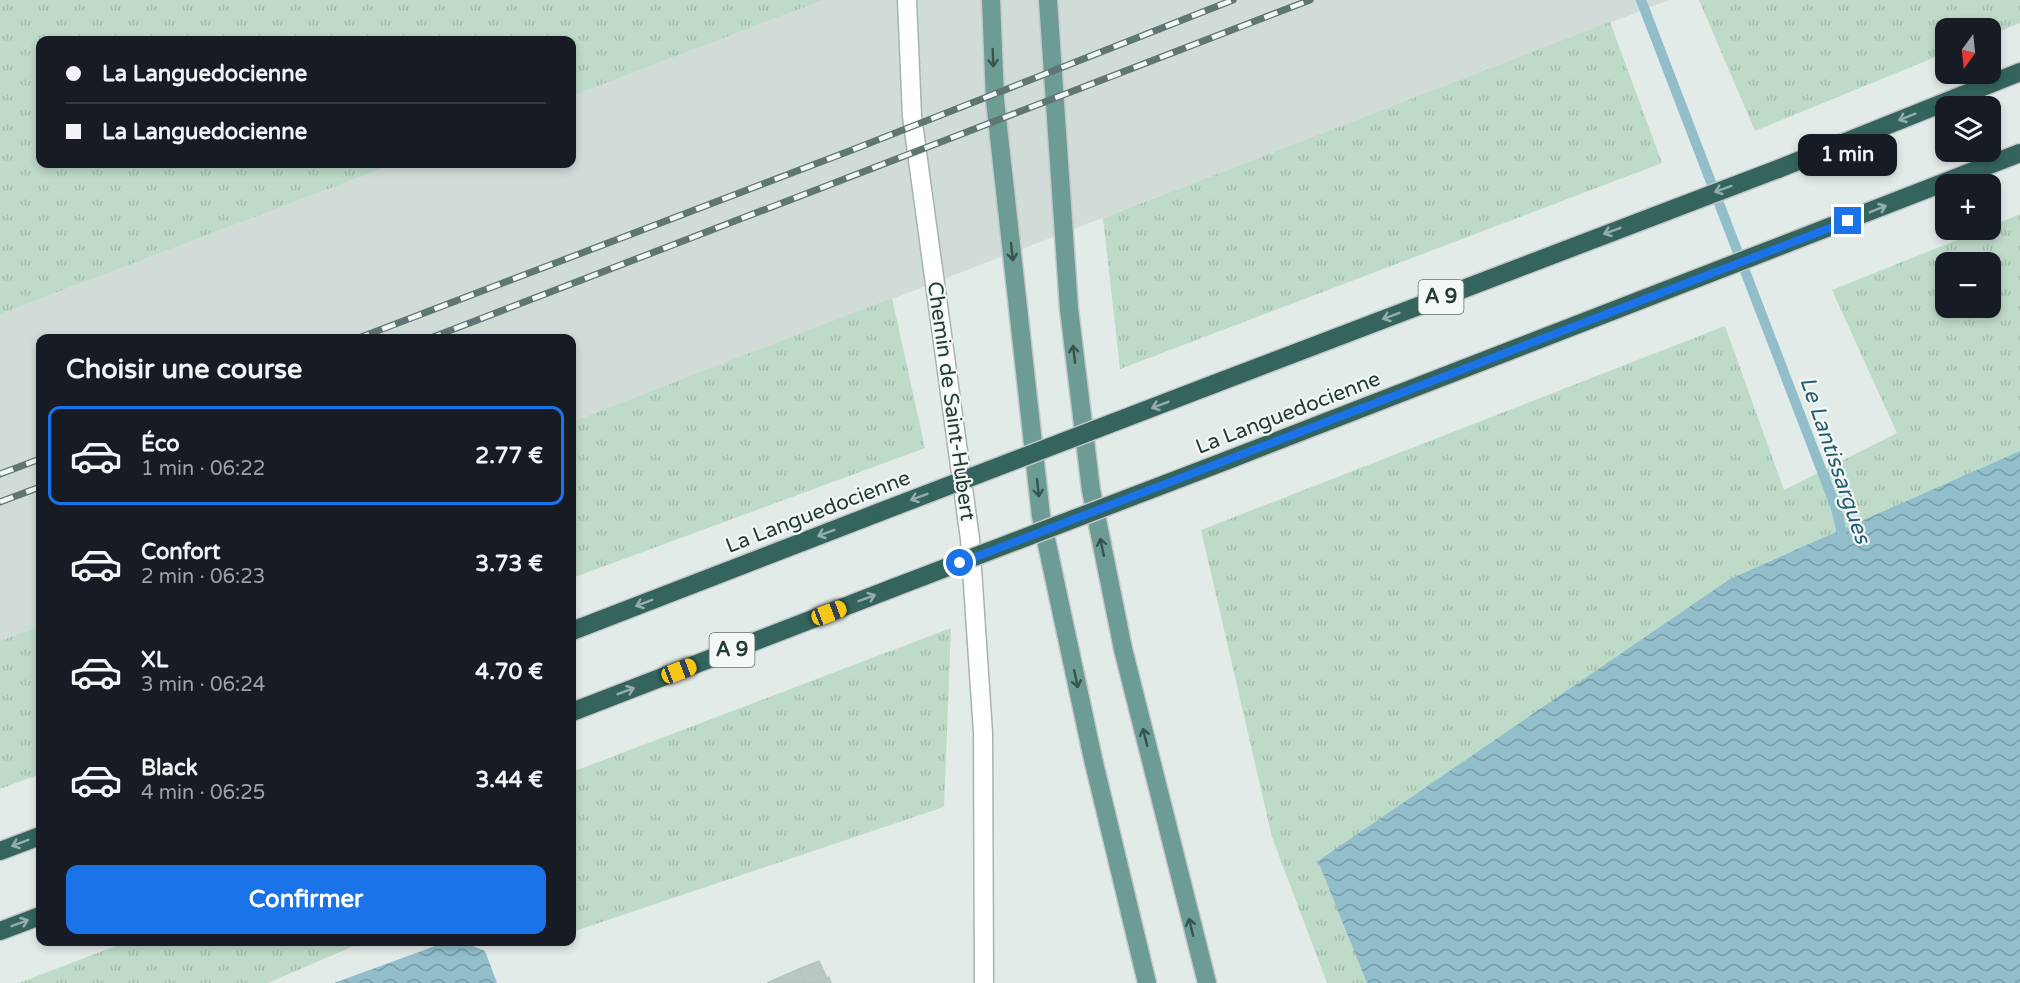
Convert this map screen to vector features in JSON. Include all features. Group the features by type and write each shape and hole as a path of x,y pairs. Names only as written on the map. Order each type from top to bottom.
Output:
{"highway":[{"name":"La Languedocienne","path":"576,629 1778,169 2020,72"},
{"name":"La Languedocienne","path":"576,710 2020,153"},
{"path":"0,851 36,838"},
{"path":"0,931 36,918"}],"main road":[{"path":"991,0 995,100 1041,516 1093,759 1147,983"},
{"path":"1048,0 1069,309 1091,490 1124,649 1207,983"}],"street":[{"name":"Chemin de Saint-Hubert","path":"907,0 912,116 970,539 983,733 984,983"}],"shaded area":[{"path":"823,0 1669,0 576,420 576,334 36,334 36,628 0,641 0,314 383,168 576,168 576,94"}],"green space":[{"path":"0,0 823,0 576,94 576,36 36,36 36,168 383,168 0,314"},
{"path":"1699,0 2020,0 2020,23 2001,31 2001,18 1935,18 1935,57 1755,131"},
{"path":"1610,22 1662,163 1120,369 1103,218"},
{"path":"2020,214 2020,983 1327,983 1272,837 1201,530 1725,326 1784,490 1897,433 1832,290 1957,240 2001,240 2001,222"},
{"path":"892,298 925,448 576,577 576,420"},
{"path":"36,628 36,776 0,789 0,641"},
{"path":"951,628 944,807 576,931 576,770"},
{"path":"116,946 354,946 268,983 19,983"}],"water":[{"path":"2020,451 2020,983 1367,983 1318,861 1730,579"},
{"path":"435,946 473,946 485,951 497,983 334,983"}],"building":[{"path":"819,961 827,978 815,983 805,983 799,969"},
{"path":"799,969 805,983 767,983"},
{"path":"829,977 831,983 815,983 827,978"}],"waterway":[{"name":"Le Lantissargues","path":"1641,0 1836,508 1844,542"}],"railway":[{"path":"369,334 852,150 1233,0"},
{"path":"441,334 1310,0"},
{"path":"0,474 36,460"},
{"path":"0,502 36,488"}],"route":[{"path":"960,563 1848,221"}]}
